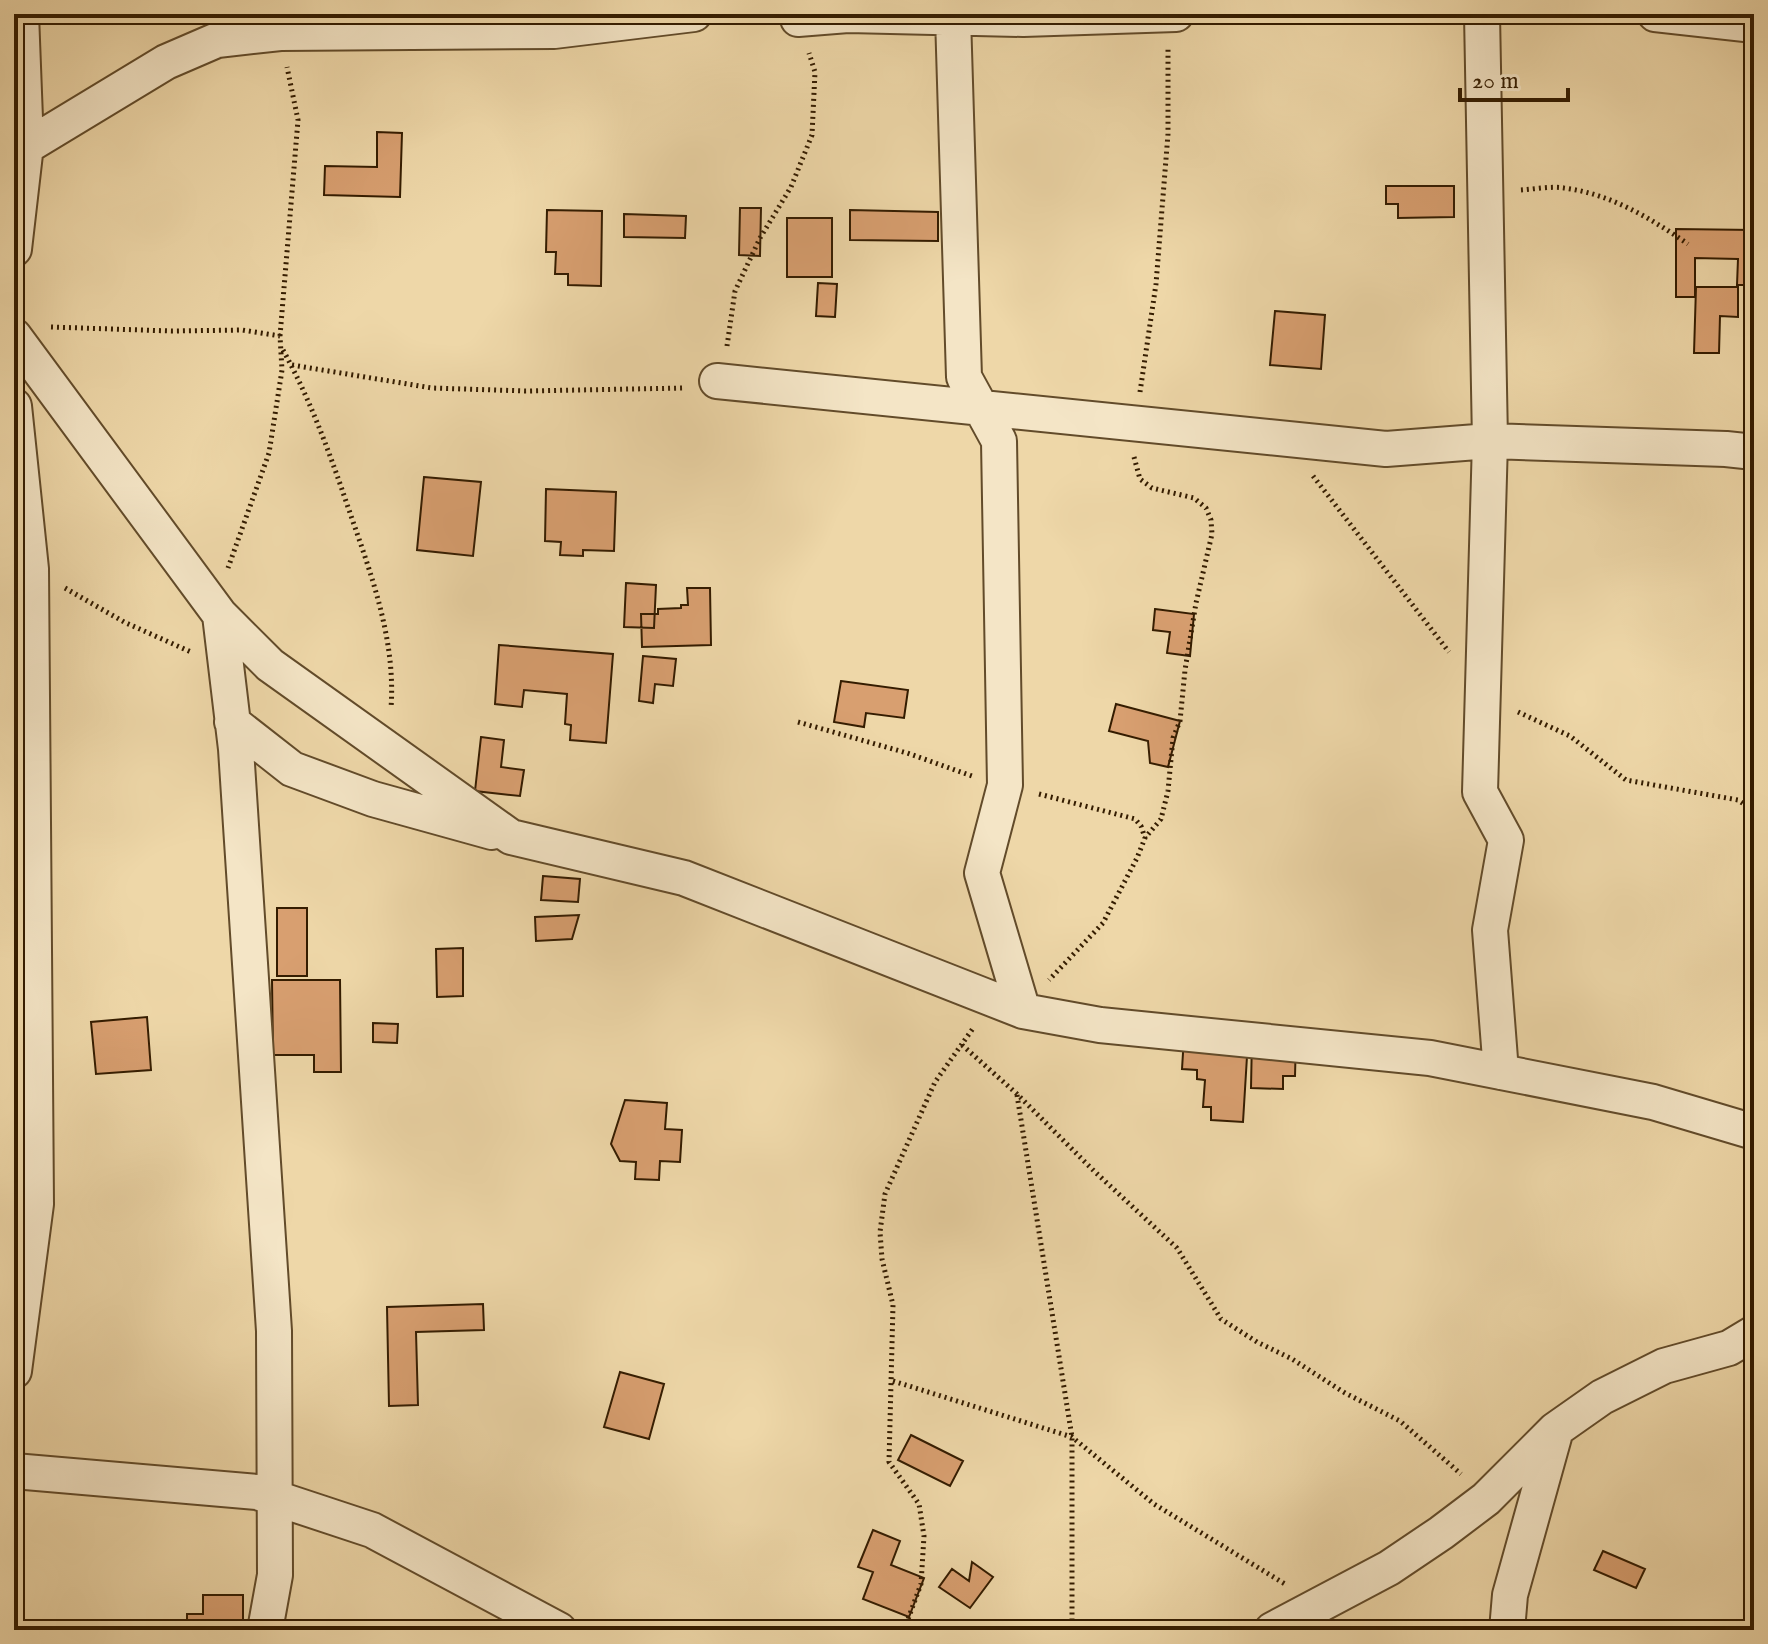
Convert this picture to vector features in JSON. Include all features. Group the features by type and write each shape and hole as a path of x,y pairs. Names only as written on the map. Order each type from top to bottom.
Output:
{"street":[{"path":"14,249 20,149 21,14"},
{"path":"20,149 166,62 217,40 280,33 554,31 694,14"},
{"path":"798,19 848,15 1023,19 1176,14"},
{"path":"1482,14 1490,441 1480,792 1506,840 1490,930 1501,1072"},
{"path":"1655,14 1754,25"},
{"path":"953,17 964,377 999,441 1005,785 982,873 1007,1006"},
{"path":"30,332 220,615 270,665 511,837"},
{"path":"717,381 1386,449 1490,441 1754,452"},
{"path":"14,406 31,569 36,1204 14,1371"},
{"path":"220,615 251,947 274,1331 275,1575 265,1630"},
{"path":"232,722 292,769 386,803 511,837 684,878 1007,1006 1100,1025 1430,1058 1653,1102 1754,1132"},
{"path":"1272,1630 1389,1568 1486,1499 1555,1430 1602,1397 1664,1366 1746,1349"},
{"path":"1507,1630 1510,1595 1555,1430"},
{"path":"14,1471 257,1492 372,1530 559,1630"}],"path":[{"path":"292,365 432,388 526,391 681,388 710,385 717,381 725,358 735,291 760,238 791,187 812,135 815,72 798,19"},
{"path":"220,615 228,570 269,453 282,370 280,336 298,120 280,33"},
{"path":"1485,191 1563,187 1610,199 1647,217 1688,244"},
{"path":"30,332 242,330 280,336"},
{"path":"282,348 325,439 382,612 393,678 387,749"},
{"path":"31,569 124,622 226,668"},
{"path":"904,1630 921,1584 924,1536 919,1504 890,1465 893,1305 882,1259 880,1232 885,1194 935,1082 962,1045 1007,1006"},
{"path":"962,1045 1177,1248 1221,1319 1345,1393 1400,1421 1440,1453 1486,1499"},
{"path":"1017,1094 1072,1437 1072,1630"},
{"path":"893,1381 1072,1437 1154,1504 1321,1605"}],"building":[{"path":"377,132 402,133 400,197 324,195 325,166 377,167"},
{"path":"1386,186 1454,186 1454,217 1398,218 1398,204 1386,204"},
{"path":"740,208 761,208 760,256 739,255"},
{"path":"547,210 602,211 601,286 568,285 568,274 555,274 556,252 546,252"},
{"path":"850,210 938,212 938,241 850,240"},
{"path":"624,214 686,216 685,238 624,237"},
{"path":"787,218 832,218 832,277 787,277"},
{"path":"1676,229 1754,230 1754,285 1737,285 1738,259 1695,258 1695,297 1676,297"},
{"path":"818,283 837,284 835,317 816,316"},
{"path":"1696,287 1738,287 1738,317 1720,316 1719,353 1694,353"},
{"path":"1275,311 1325,315 1321,369 1270,365"},
{"path":"424,477 481,482 473,556 417,550"},
{"path":"546,489 616,492 614,551 583,550 583,556 560,555 561,542 545,541"},
{"path":"626,583 656,585 654,628 624,627"},
{"path":"687,588 710,588 711,645 642,647 641,614 658,614 658,609 688,605"},
{"path":"1155,609 1194,614 1190,656 1167,653 1170,632 1153,630"},
{"path":"499,645 613,654 606,743 570,740 571,725 565,724 567,694 524,690 522,707 495,704"},
{"path":"643,656 676,659 673,686 655,684 653,703 639,701"},
{"path":"841,681 908,690 904,718 866,713 864,727 834,722"},
{"path":"1116,704 1180,721 1168,767 1150,763 1148,741 1109,731"},
{"path":"481,737 504,740 501,767 524,770 520,796 475,791"},
{"path":"543,876 580,879 578,902 541,900"},
{"path":"277,908 307,908 307,976 277,976"},
{"path":"579,915 572,939 536,941 535,917"},
{"path":"463,948 463,996 437,997 436,949"},
{"path":"272,980 340,980 341,1072 314,1072 314,1055 273,1055"},
{"path":"147,1017 151,1070 96,1074 91,1022"},
{"path":"373,1023 398,1024 397,1043 373,1042"},
{"path":"1184,1037 1248,1040 1243,1122 1211,1120 1211,1107 1203,1107 1205,1080 1197,1079 1197,1070 1182,1069"},
{"path":"1252,1037 1296,1038 1295,1076 1283,1076 1283,1089 1251,1088"},
{"path":"625,1100 667,1103 665,1129 682,1130 680,1162 660,1161 659,1180 635,1179 636,1162 620,1161 611,1144"},
{"path":"483,1304 484,1330 416,1332 418,1405 389,1406 387,1307"},
{"path":"620,1372 664,1384 649,1439 604,1427"},
{"path":"911,1435 963,1461 950,1486 898,1460"},
{"path":"873,1530 900,1541 891,1565 924,1578 909,1617 863,1599 873,1572 858,1567"},
{"path":"1603,1551 1645,1569 1636,1588 1594,1570"},
{"path":"972,1562 993,1577 970,1608 939,1587 952,1569 969,1581"},
{"path":"203,1595 243,1595 243,1626 251,1630 187,1630 187,1614 203,1614"}]}
